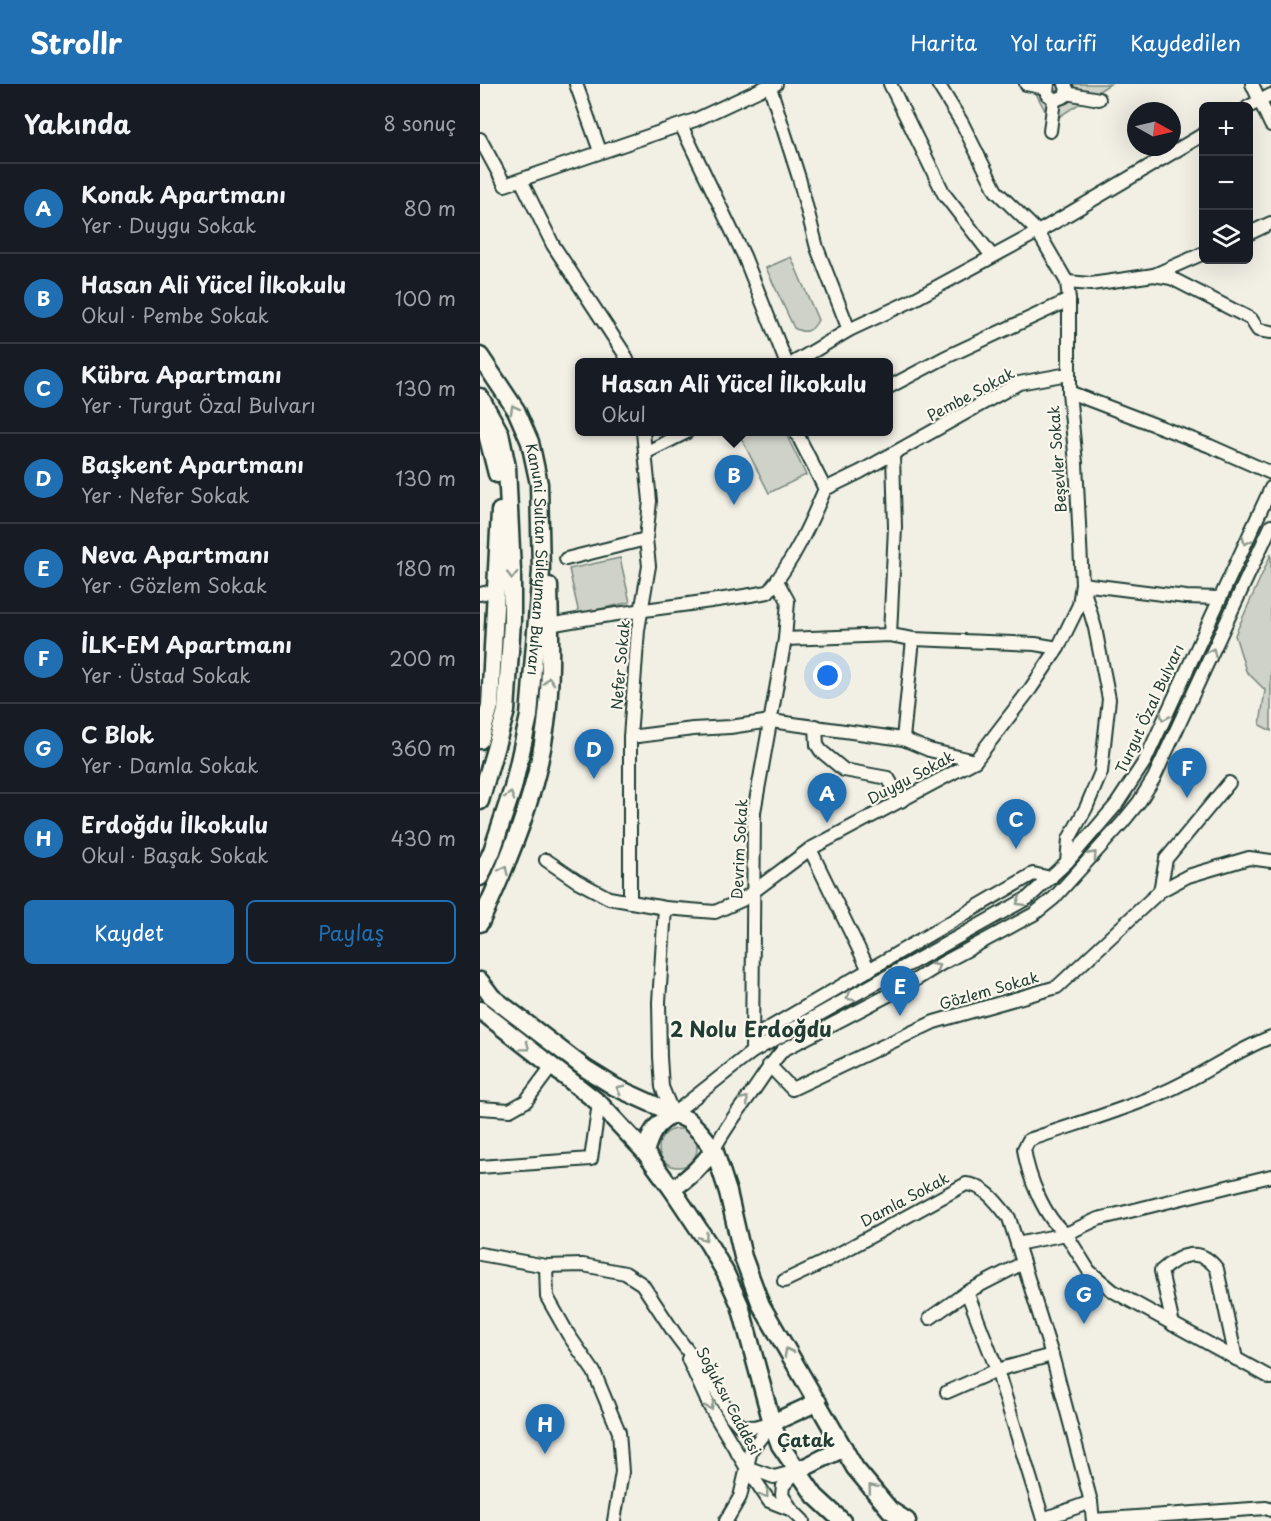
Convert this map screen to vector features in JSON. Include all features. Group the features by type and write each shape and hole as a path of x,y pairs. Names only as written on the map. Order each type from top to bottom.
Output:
{"main road":[{"name":"Kanuni Sultan Süleyman Bulvarı","path":"480,356 516,410 530,442 539,484 541,571 529,716 513,788 492,851 480,877"},
{"name":"Kanuni Sultan Süleyman Bulvarı","path":"480,397 500,433 507,467 513,571 506,711 480,801"},
{"path":"480,414 496,468 500,512 490,706 480,740"},
{"path":"480,923 510,858 531,793 546,724 550,625 548,556 539,484"},
{"path":"480,981 492,997 586,1069 615,1087 688,1120 714,1149 728,1192 743,1257 761,1305 855,1468 890,1510 907,1521"},
{"path":"480,1010 599,1103 645,1152 672,1189 708,1243 725,1272 740,1305 780,1445 815,1496 842,1521"},
{"path":"645,1152 655,1127 673,1114"},
{"path":"672,1189 688,1180 714,1149"},
{"path":"772,1423 818,1402"},
{"path":"797,1471 844,1448"}],"street":[{"path":"576,84 600,151"},
{"path":"480,139 505,185 695,120 772,84 817,248 849,330"},
{"path":"890,84 944,194 992,256"},
{"name":"Beşevler Sokak","path":"938,84 962,123 996,191 1038,231 1067,282 1069,300 1068,374 1076,463 1082,584 1095,628 1109,699 1101,772 1086,808 1069,839 1067,862"},
{"path":"1026,84 1047,86 1049,97 1054,100 1062,99 1066,88 1099,99"},
{"path":"1252,84 1271,125"},
{"path":"1268,84 1271,90"},
{"path":"1050,131 1054,100"},
{"path":"681,125 744,256 784,358"},
{"path":"803,358 849,330 909,302 1038,231 1199,136"},
{"path":"521,180 553,244 583,287 626,358"},
{"path":"1253,232 1271,223"},
{"path":"1067,282 1091,284 1154,275 1199,254"},
{"path":"1154,275 1171,278 1251,319 1258,330 1271,332"},
{"path":"893,384 1069,300"},
{"name":"Pembe Sokak","path":"825,489 1019,383 1068,374"},
{"path":"1069,392 1199,441 1271,473"},
{"name":"Nefer Sokak","path":"630,902 630,737 641,612 649,566 646,539 650,501 643,436"},
{"path":"645,453 679,436"},
{"path":"550,625 608,614 641,612 768,592 802,542 825,489 801,436"},
{"path":"890,635 895,527 893,453"},
{"name":"Turgut Özal Bulvarı","path":"673,1114 752,1052 1028,898 1067,862 1116,805 1145,760 1271,488"},
{"path":"714,1149 728,1123 754,1090 769,1065 783,1050 904,987 941,964 1034,914 1054,898 1122,823 1155,778 1271,526"},
{"path":"566,559 646,539"},
{"name":"Devrim Sokak","path":"752,1052 754,812 785,639 788,601 777,581"},
{"path":"1082,584 1186,597 1219,598"},
{"name":"Duygu Sokak","path":"546,860 609,898 665,908 715,912 753,893 810,849 975,760 1058,648 1079,606 1082,584"},
{"path":"480,594 497,590"},
{"path":"785,639 890,635 913,639 1035,644 1058,648"},
{"path":"903,739 913,639"},
{"path":"630,737 771,722 903,739 929,750 975,760"},
{"path":"816,726 817,745 821,751 844,770 888,778 901,801"},
{"path":"1160,891 1166,859 1229,783"},
{"path":"810,849 868,970"},
{"name":"Gözlem Sokak","path":"769,1065 792,1089 934,1022 1057,987 1160,891 1188,876 1248,858 1271,861"},
{"path":"752,1038 1033,874 1051,878"},
{"path":"665,908 659,1024 662,1087 673,1114"},
{"path":"1271,1037 1249,1046 1205,1072 1160,1094 1029,1140 1024,1149 1032,1180 1043,1204 1059,1229 1066,1234 1089,1271 1113,1291 1271,1378"},
{"path":"480,1108 510,1110 526,1101 552,1066"},
{"path":"480,1167 591,1158 599,1103"},
{"path":"1017,1244 1066,1234 1098,1219 1271,1176"},
{"name":"Damla Sokak","path":"784,1281 822,1263 966,1184 976,1184 995,1200 1009,1218 1052,1355 1091,1502 1093,1521"},
{"name":"Soğuksu Caddesi","path":"480,1254 546,1266 584,1265 625,1273 642,1284 740,1426 753,1427 772,1423"},
{"path":"1173,1324 1161,1271 1175,1259 1196,1254 1210,1260 1217,1269 1236,1359"},
{"path":"930,1318 967,1292 1023,1263"},
{"path":"546,1266 547,1297 568,1334 594,1372 619,1432 622,1472 614,1521"},
{"path":"967,1292 997,1370 1043,1519 1091,1502"},
{"name":"Soğuksu Caddesi","path":"675,1334 710,1407 746,1467 774,1477 797,1471"},
{"path":"947,1392 997,1370 1052,1355"},
{"path":"726,1521 740,1497 752,1450 772,1423"},
{"path":"746,1467 769,1501 792,1510"},
{"path":"797,1471 783,1486 782,1495 803,1521"},
{"path":"1093,1521 1266,1508 1271,1510"}],"shaded area":[{"path":"1031,84 1110,84 1051,122"},
{"path":"791,257 818,320 808,331 794,328 766,268"},
{"path":"740,436 787,436 806,475 769,493"},
{"path":"1271,554 1271,731 1260,725 1265,690 1246,671 1235,635"},
{"path":"620,558 630,602 579,614 569,569"},
{"path":"678,1129 691,1135 697,1148 691,1161 678,1167 665,1161 659,1148 665,1135"}],"place":[{"name":"Hasan Ali Yücel İlkokulu","path":"734,505"},
{"name":"Başkent Apartmanı","path":"594,779"},
{"name":"İLK-EM Apartmanı","path":"1187,798"},
{"name":"Konak Apartmanı","path":"827,823"},
{"name":"Kübra Apartmanı","path":"1016,849"},
{"name":"Neva Apartmanı","path":"900,1016"},
{"name":"C Blok","path":"1084,1324"},
{"name":"Erdoğdu İlkokulu","path":"545,1454"}],"district":[{"name":"2 Nolu Erdoğdu","path":"751,1030"},
{"name":"Çatak","path":"806,1441"}]}
